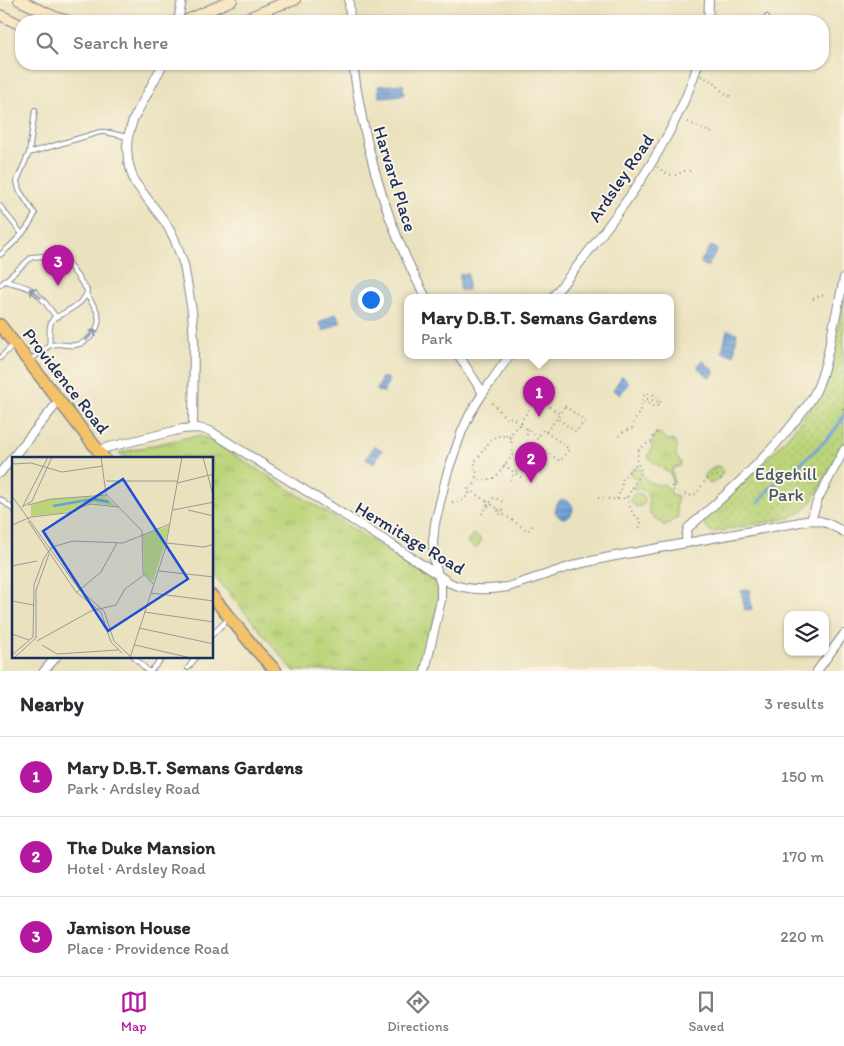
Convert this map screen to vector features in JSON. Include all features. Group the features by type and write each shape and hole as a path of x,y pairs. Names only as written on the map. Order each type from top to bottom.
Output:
{"main road":[{"path":"19,0 51,15"},
{"path":"198,15 232,0"},
{"path":"254,15 295,0"},
{"path":"0,16 15,23"},
{"name":"Providence Road","path":"0,325 101,454"},
{"path":"214,598 276,671"}],"street":[{"path":"179,15 182,0"},
{"path":"349,0 350,15"},
{"path":"708,15 709,0"},
{"path":"160,70 133,120 128,137 128,161 134,181 165,222 178,247 184,265 192,311 194,342 192,428"},
{"name":"Harvard Place","path":"354,70 359,108 379,188 396,236 424,294"},
{"name":"Ardsley Road","path":"555,294 652,164 682,107 696,70"},
{"path":"687,544 688,528 739,483 788,430 815,392 827,356 844,278"},
{"path":"461,359 483,392"},
{"path":"425,671 441,600 441,585 434,561 433,542 435,523 447,474 462,431 483,392 507,359"},
{"path":"13,457 59,401"},
{"name":"Hermitage Road","path":"101,454 182,429 198,428 210,431 437,575 458,587 470,589 500,588 578,564 610,557 812,520 828,523 844,532"},
{"path":"812,520 818,499 844,450"},
{"path":"0,473 12,458"},
{"path":"817,671 844,634"},
{"path":"44,671 55,658"}],"lane":[{"path":"0,255 22,234 35,214 19,190 16,181 30,153 35,110"},
{"path":"30,153 100,132 128,137"},
{"path":"0,206 22,234"},
{"path":"0,285 32,258 43,256 58,258 69,265 87,290 87,295 97,312 98,322 94,334 90,338 78,345 54,343 28,361"},
{"path":"4,282 34,290 56,317"},
{"path":"49,346 50,323 56,317 82,301 87,295"},
{"path":"0,358 14,343"},
{"path":"0,498 12,508"},
{"path":"214,633 230,618"},
{"path":"135,658 149,671 162,658"},
{"path":"188,668 195,658"}],"path":[{"path":"700,76 714,82 723,92 730,96"},
{"path":"688,122 712,133"},
{"path":"657,167 671,175 685,170 694,172"},
{"path":"812,299 821,295 836,298"},
{"path":"646,394 646,403"},
{"path":"646,394 656,396 660,402"},
{"path":"620,436 632,428 633,422 640,411 642,398 646,394"},
{"path":"521,425 521,421 537,398 560,414"},
{"path":"647,399 660,402"},
{"path":"641,402 655,407 660,402"},
{"path":"492,403 506,418 510,417 521,421"},
{"path":"546,432 565,406 585,421 576,432 557,418"},
{"path":"478,479 495,478 514,453 510,437 518,425 517,421"},
{"path":"518,425 528,428 538,437"},
{"path":"527,435 528,428"},
{"path":"543,430 546,432 569,449 560,461 534,442 543,430"},
{"path":"617,499 623,477 637,463 640,449 651,441 656,433 660,432"},
{"path":"478,479 476,477 476,465 474,464 493,437 505,435 510,437"},
{"path":"598,498 617,499 626,497 641,471 637,463"},
{"path":"504,466 522,478"},
{"path":"510,480 520,466"},
{"path":"685,494 691,496 695,494 702,484 716,475 723,482"},
{"path":"452,502 458,503 462,501 468,493 469,487 472,488 478,479"},
{"path":"672,486 672,490 679,492"},
{"path":"472,488 473,492 498,510 500,508 504,512 503,514 528,531 533,525"},
{"path":"468,493 471,494 473,492"},
{"path":"482,514 489,504 488,500 491,502 494,497 503,502"},
{"path":"626,497 632,512 641,521 639,528"}],"green space":[{"name":"Edgehill Park","path":"844,296 844,442 815,497 803,511 789,518 714,532 708,530 705,525 707,517 773,453 802,419 818,395 824,382 836,340"},
{"path":"656,433 660,433 666,439 674,441 677,445 676,455 681,463 680,466 672,470 673,485 671,475 648,457 652,448 651,443"},
{"path":"200,436 212,441 430,577 439,589 438,603 423,671 294,671 214,575 214,457 122,457 119,453"},
{"path":"715,466 721,467 723,471 718,479 709,484 704,479 704,475"},
{"path":"635,468 640,469 649,482 664,485 671,494 678,496 676,506 678,517 664,526 651,515 647,495 639,488 632,489 639,480 631,475 631,471"},
{"path":"635,493 641,493 645,500 641,507 635,507 631,503 631,497"},
{"path":"473,534 482,540 475,549 467,542"}],"water":[{"path":"403,84 404,95 379,97 378,86"},
{"path":"712,246 717,251 708,266 706,266 701,261"},
{"path":"460,274 468,274 468,290 460,290"},
{"path":"336,313 341,322 324,331 319,323"},
{"path":"727,330 737,333 734,355 722,352"},
{"path":"702,361 714,371 711,377 698,368"},
{"path":"622,376 629,382 620,395 613,390"},
{"path":"381,378 388,378 388,385 384,392 377,391"},
{"path":"374,446 382,450 374,464 366,459"},
{"path":"564,500 570,503 573,509 570,515 564,518 558,515 555,509 558,503"},
{"path":"749,589 752,609 745,610 741,591"}],"waterway":[{"path":"758,503 775,484 822,444 840,423 844,415"}],"place":[{"name":"Jamison House","path":"58,286"},
{"name":"Mary D.B.T. Semans Gardens","path":"539,417"},
{"name":"The Duke Mansion","path":"531,483"}]}
